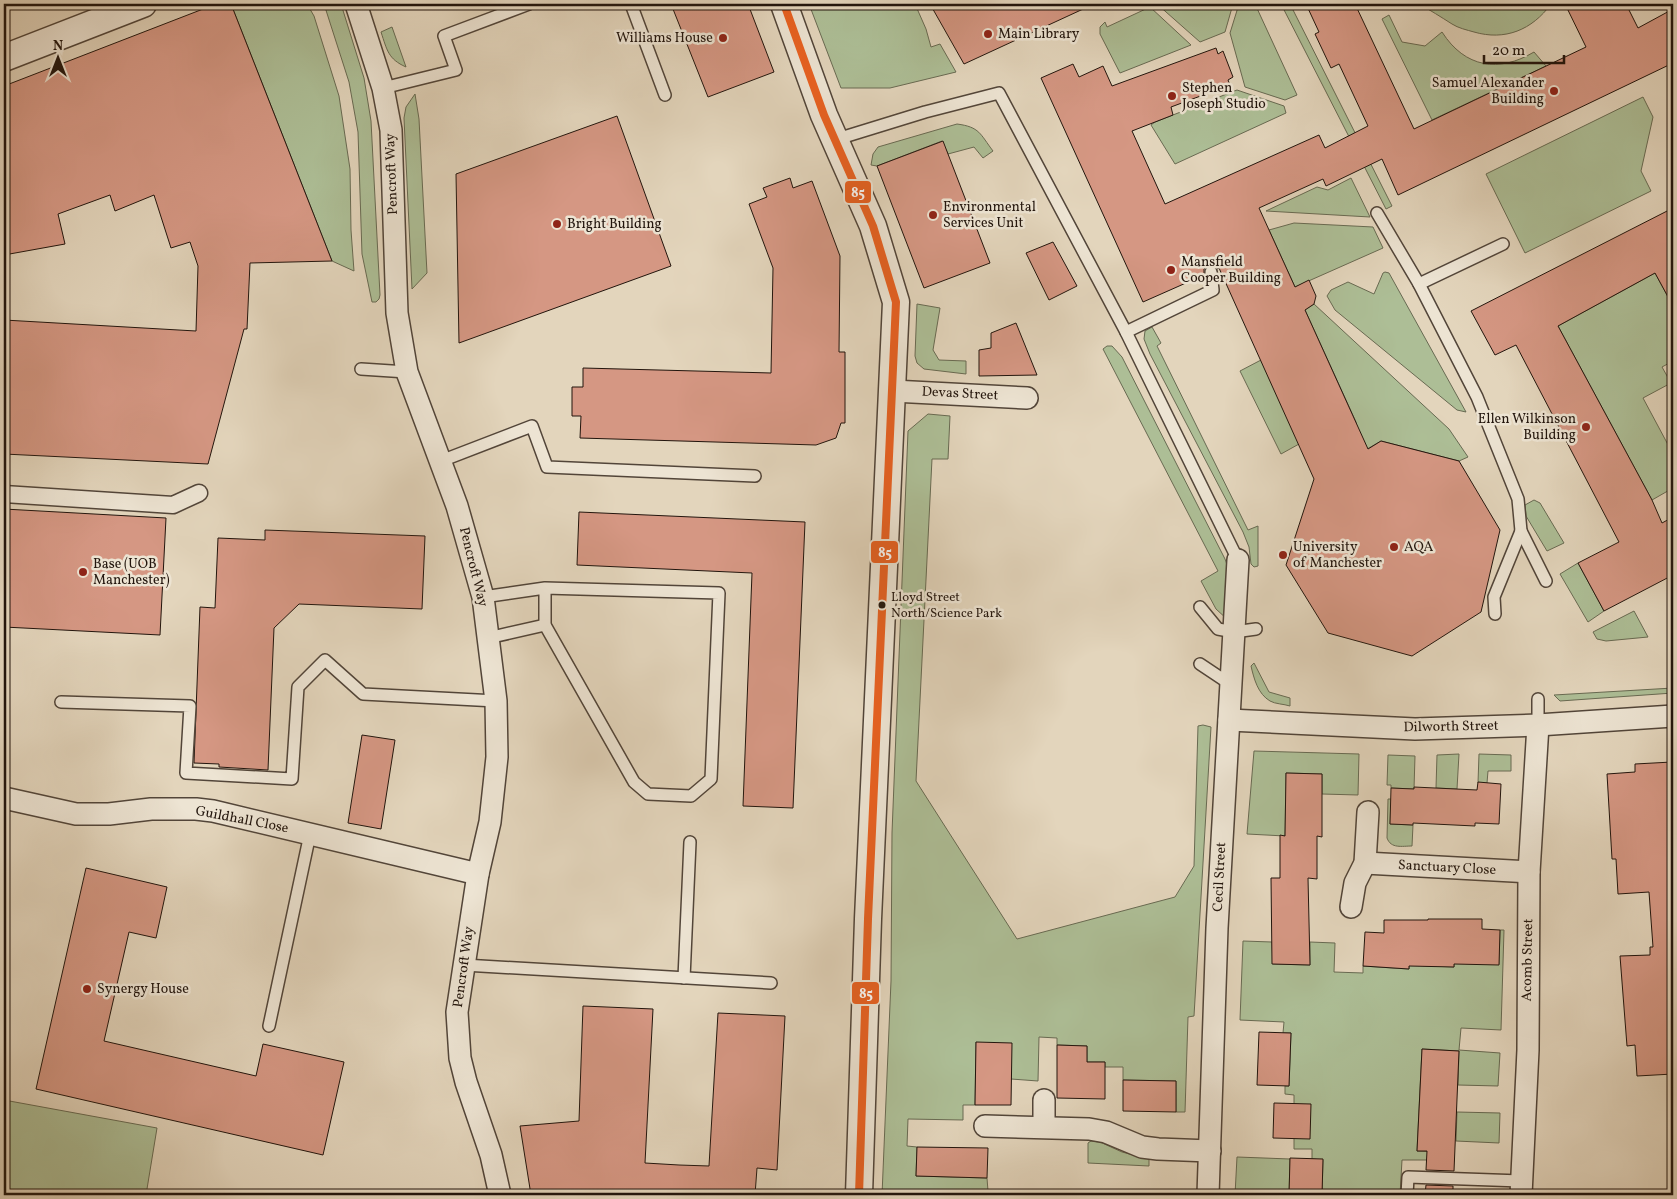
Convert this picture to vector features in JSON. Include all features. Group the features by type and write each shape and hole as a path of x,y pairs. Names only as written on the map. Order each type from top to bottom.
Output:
{"street":[{"path":"4,58 143,4"},
{"name":"Pencroft Way","path":"356,4 383,88 391,130 397,313 407,372 457,506 483,596 496,701 497,757 490,822 478,874 457,1012 460,1058 466,1082 491,1156 500,1195"},
{"path":"784,4 834,140 872,226 896,302 858,1195"},
{"name":"Devas Street","path":"893,391 1027,398"},
{"path":"4,494 173,505 199,493"},
{"name":"Cecil Street","path":"1208,1195 1218,928 1238,560"},
{"name":"Dilworth Street","path":"1229,720 1415,729 1673,716"},
{"name":"Acomb Street","path":"1521,1188 1528,1050 1529,872 1538,724"},
{"name":"Guildhall Close","path":"4,798 76,814 109,814 151,809 213,811 478,874"},
{"path":"1351,907 1355,883 1365,863 1368,812"},
{"name":"Sanctuary Close","path":"1365,863 1529,872"},
{"path":"1044,1100 1044,1127"},
{"path":"985,1126 1089,1129 1106,1132 1142,1147 1210,1151"}],"lane":[{"path":"383,88 456,70 444,36 529,4"},
{"path":"631,4 665,95"},
{"path":"834,140 925,112 999,93 1126,332 1238,560"},
{"path":"1377,213 1419,284 1477,397 1518,499 1521,531 1546,581"},
{"path":"1419,284 1503,244"},
{"path":"1126,332 1213,290 1211,272"},
{"path":"361,369 407,372"},
{"path":"441,460 532,426 547,467 755,476"},
{"path":"1495,614 1494,597 1521,531"},
{"path":"483,596 545,588 719,593 710,780 691,796 648,794 634,782 545,625 545,588"},
{"path":"1200,607 1218,629 1234,632 1256,629"},
{"path":"488,638 545,625"},
{"path":"61,702 190,706 186,773 292,779 298,687 325,660 363,694 496,701"},
{"path":"1200,664 1230,684"},
{"path":"1538,699 1538,724"},
{"path":"269,1026 310,834"},
{"path":"684,978 690,842"},
{"path":"464,966 771,983"},
{"path":"1407,1195 1408,1177 1521,1188"}],"green space":[{"path":"231,4 307,4 314,16 339,96 350,169 354,271 332,261"},
{"path":"324,4 341,4 364,78 371,121 380,295 376,302 372,302 362,254 358,132 349,82"},
{"path":"809,4 915,4 926,29 931,47 940,44 956,72 890,88 841,88"},
{"path":"1157,4 1233,4 1225,32 1200,42"},
{"path":"1239,4 1255,4 1297,95 1285,100 1245,87 1230,33"},
{"path":"1281,4 1290,4 1392,206 1386,209"},
{"path":"1419,4 1551,4 1544,13 1526,27 1507,34 1496,35 1457,27"},
{"path":"1150,7 1191,45 1120,73 1100,34 1100,27 1105,22 1107,27"},
{"path":"1389,15 1402,42 1425,46 1442,32 1451,44 1472,60 1496,64 1508,63 1534,52 1546,66 1432,120 1382,19"},
{"path":"392,27 406,67 395,61 385,44 381,32"},
{"path":"1237,90 1284,106 1286,113 1175,164 1151,125"},
{"path":"415,94 419,119 427,273 412,289 404,118 406,107"},
{"path":"1643,97 1653,117 1641,171 1651,191 1525,253 1486,174"},
{"path":"957,124 965,125 979,132 993,151 983,158 974,147 948,154 942,141 877,166 871,165 873,154 878,147"},
{"path":"1351,178 1370,217 1266,211 1317,187 1328,190"},
{"path":"1294,223 1373,227 1383,248 1295,287 1269,230"},
{"path":"1385,272 1389,273 1466,412 1457,410 1335,310 1327,296 1331,290 1348,282 1374,294"},
{"path":"1655,273 1673,306 1673,361 1662,367 1671,383 1643,398 1673,454 1673,488 1652,500 1558,326"},
{"path":"917,304 940,308 933,350 939,360 966,361 966,374 924,369 917,363 915,356"},
{"path":"1314,304 1449,429 1468,457 1459,461 1381,441 1362,452 1356,422 1305,310"},
{"path":"1152,327 1161,343 1157,346 1248,530 1258,526 1258,566 1254,567 1251,564 1249,547 1243,532 1150,354 1144,339 1145,331"},
{"path":"1107,346 1112,346 1122,357 1225,559 1230,573 1228,620 1216,609 1201,581 1218,571 1103,349"},
{"path":"1261,360 1299,444 1281,454 1240,371"},
{"path":"928,414 950,416 948,459 932,459 916,781 1017,939 1175,897 1194,866 1198,726 1211,727 1194,1016 1188,1017 1185,1112 1176,1112 1176,1081 1123,1080 1123,1067 1105,1067 1105,1062 1087,1062 1087,1046 1057,1045 1057,1038 1039,1037 1038,1081 1011,1079 976,1042 975,1105 963,1105 963,1120 908,1119 907,1146 917,1147 916,1176 987,1178 988,1191 1000,1192 1000,1195 882,1195 891,981 892,833 908,431"},
{"path":"1534,500 1540,503 1564,543 1547,551 1526,516 1525,505"},
{"path":"1578,563 1604,611 1588,622 1560,574"},
{"path":"1634,611 1648,637 1606,641 1597,639 1593,632"},
{"path":"1254,663 1269,692 1290,698 1290,706 1272,702 1262,694 1252,671 1251,666"},
{"path":"1673,688 1673,693 1560,701 1554,695"},
{"path":"1254,751 1359,754 1358,795 1322,794 1322,774 1286,773 1285,836 1247,834"},
{"path":"1459,754 1457,789 1436,788 1437,755"},
{"path":"1479,754 1511,755 1511,771 1488,771 1487,783 1478,783"},
{"path":"1388,755 1415,756 1414,789 1391,788 1391,785 1387,785"},
{"path":"1388,799 1391,799 1390,824 1413,825 1412,846 1394,845 1389,842 1387,838"},
{"path":"1500,930 1504,930 1501,1030 1461,1028 1459,1050 1500,1053 1498,1086 1458,1085 1459,1051 1422,1049 1417,1151 1439,1152 1439,1160 1402,1160 1400,1195 1322,1195 1323,1160 1312,1159 1312,1149 1294,1149 1294,1095 1285,1094 1285,1086 1289,1086 1291,1033 1283,1033 1284,1022 1240,1020 1243,941 1272,942 1273,964 1310,965 1310,942 1335,943 1334,972 1363,973 1363,966 1409,969 1409,965 1454,967 1454,963 1499,964"},
{"path":"4,1100 157,1128 146,1195 4,1195"},
{"path":"1457,1112 1500,1113 1499,1143 1456,1141"},
{"path":"1091,1141 1100,1142 1122,1152 1149,1159 1149,1166 1088,1163 1088,1143"},
{"path":"1237,1157 1290,1159 1289,1195 1235,1195"}],"building":[{"path":"216,4 231,4 332,261 250,263 247,329 244,329 208,464 4,454 4,320 196,331 198,266 190,242 171,248 154,195 115,211 110,195 58,214 65,244 4,255 4,86"},
{"name":"Williams House","path":"671,4 748,4 774,72 708,97"},
{"name":"Main Library","path":"930,4 1094,4 964,64"},
{"path":"1306,4 1355,4 1414,129 1586,47 1565,4 1626,4 1638,28 1673,9 1673,63 1398,195 1382,159 1326,186 1323,179 1259,208 1295,287 1309,280 1316,296 1314,304 1305,310 1368,449 1381,441 1459,461 1500,530 1481,612 1412,656 1328,633 1286,565 1314,479 1219,268 1214,265 1207,266 1204,269 1204,275 1143,302 1041,78 1073,64 1079,77 1103,66 1112,86 1216,48 1218,54 1223,51 1233,77 1228,80 1230,85 1171,107 1173,115 1132,131 1165,204 1319,135 1325,148 1368,126 1339,64 1331,68 1315,34 1319,32"},
{"name":"Bright Building","path":"617,116 671,266 459,343 456,174"},
{"name":"Environmental Services Unit","path":"943,141 990,263 924,288 877,166"},
{"path":"790,178 793,188 812,181 840,256 839,352 845,352 845,423 841,423 836,438 816,445 580,438 581,416 572,416 572,387 583,387 583,368 771,373 773,268 749,204 767,197 763,188"},
{"name":"Ellen Wilkinson Building","path":"1673,208 1673,306 1655,273 1558,326 1652,500 1662,523 1673,517 1673,575 1604,611 1578,563 1619,542 1516,345 1495,355 1471,311"},
{"name":"Environmental Services Unit","path":"1053,242 1077,286 1049,300 1026,253"},
{"path":"1016,323 1037,375 979,376 979,350 991,348 991,333"},
{"name":"Base (UOB Manchester)","path":"4,509 166,518 160,635 4,627"},
{"path":"579,512 805,522 793,808 743,806 752,573 577,565"},
{"path":"265,530 425,536 422,609 299,604 274,628 268,770 219,767 219,764 194,763 200,607 215,608 218,538 265,540"},
{"path":"362,735 395,740 381,829 348,823"},
{"path":"1672,762 1673,1074 1637,1076 1635,1045 1627,1046 1620,956 1650,955 1650,947 1653,947 1649,892 1618,894 1616,859 1612,859 1607,774 1635,772 1635,764"},
{"path":"1286,773 1322,774 1322,837 1317,836 1317,879 1308,878 1310,965 1272,964 1271,878 1280,878 1280,835 1285,836"},
{"path":"1478,782 1501,784 1499,824 1475,823 1475,826 1413,823 1413,825 1390,824 1391,788 1414,789 1414,787 1477,790"},
{"name":"Synergy House","path":"86,868 167,887 156,938 129,932 104,1041 256,1076 263,1044 344,1062 323,1155 36,1089"},
{"path":"1482,919 1482,929 1500,930 1499,965 1409,966 1409,969 1363,966 1365,932 1384,933 1384,920"},
{"path":"583,1006 653,1009 645,1163 679,1165 709,1166 718,1013 785,1016 777,1170 757,1168 755,1195 531,1195 520,1126 579,1121"},
{"path":"1259,1032 1291,1033 1289,1086 1257,1085"},
{"path":"976,1042 1012,1043 1011,1105 975,1105"},
{"path":"1057,1045 1087,1046 1087,1062 1105,1062 1105,1099 1057,1098"},
{"path":"1422,1049 1459,1051 1454,1171 1426,1170 1427,1151 1417,1151"},
{"path":"1123,1080 1176,1081 1176,1112 1123,1111"},
{"path":"1274,1103 1311,1104 1310,1139 1273,1138"},
{"path":"917,1147 988,1148 987,1178 916,1176"},
{"path":"1290,1158 1323,1159 1322,1195 1289,1195"},
{"path":"1426,1185 1453,1186 1453,1195 1425,1195"}],"transit line":[{"name":"85","path":"784,4 824,115 873,226 896,302 868,919 859,1195"}],"place":[{"name":"Main Library","path":"988,34"},
{"name":"Williams House","path":"723,38"},
{"name":"Samuel Alexander Building","path":"1554,91"},
{"name":"Stephen Joseph Studio","path":"1172,96"},
{"name":"Environmental Services Unit","path":"933,215"},
{"name":"Bright Building","path":"557,224"},
{"name":"Mansfield Cooper Building","path":"1171,270"},
{"name":"Ellen Wilkinson Building","path":"1586,427"},
{"name":"AQA","path":"1394,547"},
{"name":"University of Manchester","path":"1283,555"},
{"name":"Base (UOB Manchester)","path":"83,572"},
{"name":"Lloyd Street North/Science Park","path":"882,605"},
{"name":"Synergy House","path":"87,989"}]}
